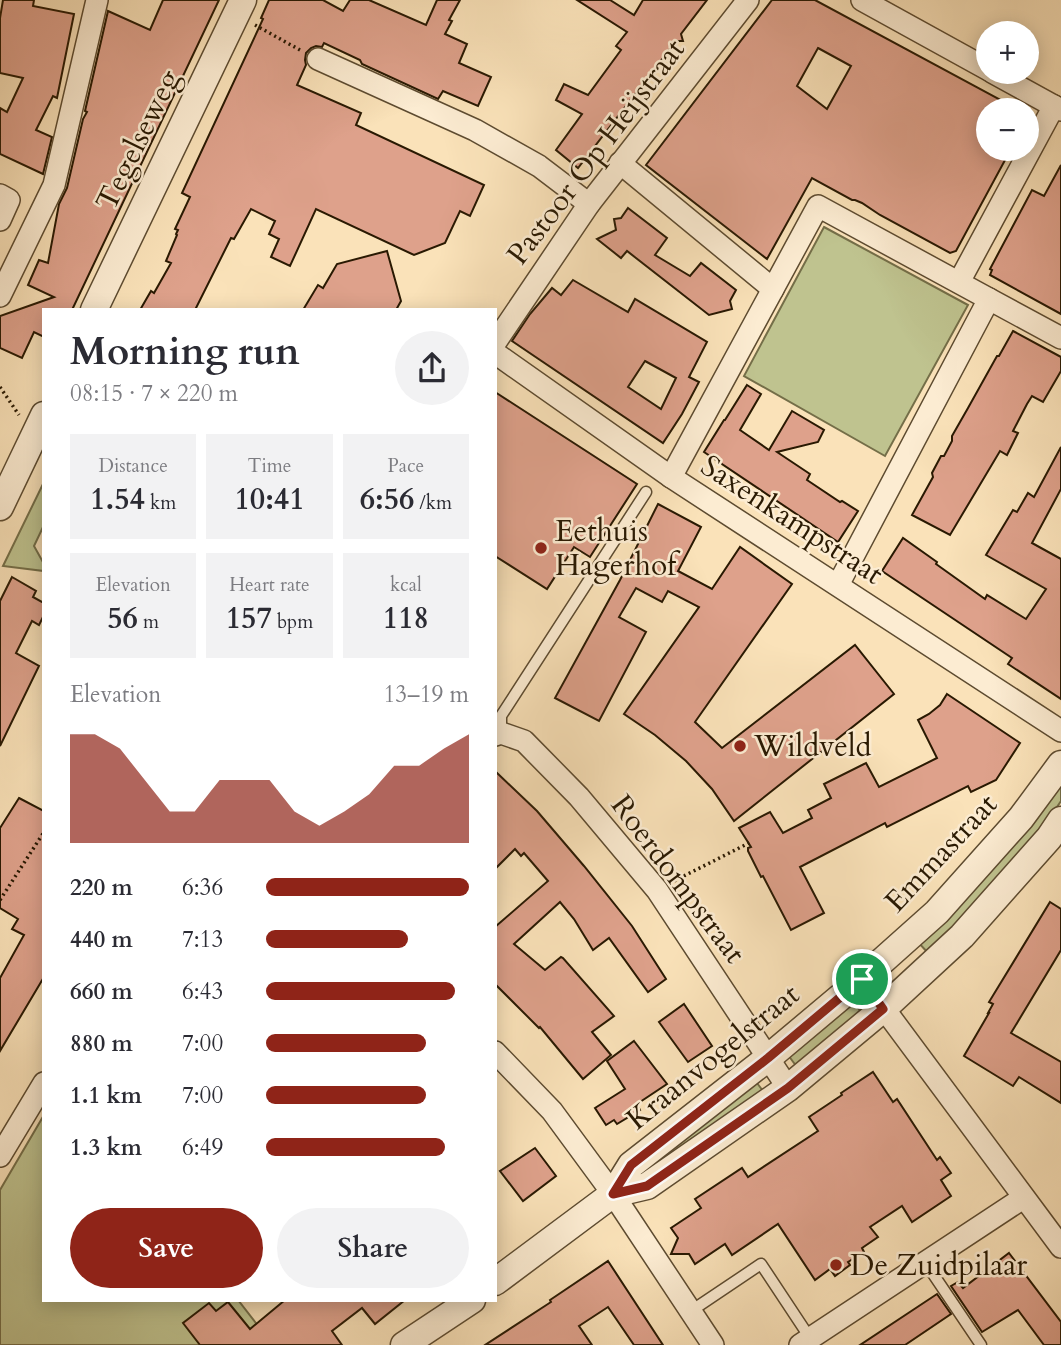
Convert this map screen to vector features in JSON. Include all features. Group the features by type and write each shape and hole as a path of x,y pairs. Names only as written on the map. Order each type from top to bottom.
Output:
{"street":[{"path":"0,296 7,263 54,185 97,0"},
{"name":"Pastoor Op Heijstraat","path":"497,340 589,204 748,0"},
{"path":"862,0 976,63"},
{"name":"Tegelseweg","path":"95,308 239,7"},
{"path":"318,59 475,130 539,166 589,204"},
{"path":"959,282 1058,108 1014,84"},
{"path":"620,163 773,289"},
{"path":"0,195 9,200 0,220"},
{"path":"671,477 818,206 1061,338"},
{"path":"838,585 989,299"},
{"name":"Saxenkampstraat","path":"497,354 671,477 1061,731"},
{"path":"0,507 40,431"},
{"name":"Roerdompstraat","path":"498,734 524,741 579,797 657,890 788,1088"},
{"name":"Emmastraat","path":"862,979 937,912 1021,818 1061,764"},
{"path":"883,1009 962,936 1049,838 1061,820"},
{"path":"862,979 1061,1247"},
{"name":"Kraanvogelstraat","path":"497,1281 613,1194 631,1165 768,1058 862,979"},
{"name":"Kraanvogelstraat","path":"613,1194 647,1186 788,1088 883,1009"},
{"path":"497,1054 552,1111 613,1194 713,1345"},
{"path":"0,1156 42,1086"},
{"path":"805,1342 1023,1198"},
{"path":"404,1345 468,1302"}],"lane":[{"path":"498,734 501,716 646,492"},
{"path":"925,1262 981,1345"},
{"path":"691,1311 761,1264 805,1342"}],"path":[{"path":"239,7 318,59"},
{"path":"0,387 40,431"},
{"path":"0,900 42,835"},
{"path":"657,890 751,842"}],"green space":[{"path":"824,227 968,305 885,456 744,376"},
{"path":"42,486 42,529 34,546 42,560 42,571 3,566"},
{"path":"1061,776 1061,801 1040,832 929,954 916,940"},
{"path":"852,1000 861,1012 797,1067 788,1055"},
{"path":"754,1079 763,1091 642,1180 636,1171"},
{"path":"42,1118 42,1302 240,1302 273,1345 0,1345 0,1190"}],"building":[{"path":"3,0 34,0 33,6 74,14 57,98 53,96 36,130 52,137 43,174 0,154 0,108 7,112 23,78 0,73 0,18"},
{"path":"163,0 219,0 73,308 42,308 42,336 34,332 22,358 0,348 0,316 54,297 28,285 39,260 48,263 59,204 67,188 87,112 85,111 108,11 150,30"},
{"path":"269,0 323,0 343,11 350,0 369,0 426,25 437,0 460,0 445,34 467,44 459,63 491,77 478,106 443,91 438,99 324,43 322,47 316,46 306,53 306,65 297,85 361,113 356,125 484,185 470,216 460,211 445,243 414,255 316,209 290,266 271,257 279,239 269,234 275,221 251,209 234,239 231,238 196,308 141,308 151,291 154,293 171,263 166,261 177,235 178,230 175,229 190,197 182,193 263,19 261,18"},
{"path":"577,0 610,0 634,15 643,0 707,0 681,34 683,41 676,41 578,168 556,150 582,114 556,100 564,84 588,95 621,50 616,46 627,32"},
{"path":"772,0 815,0 997,98 976,98 976,161 1005,161 956,251 950,253 812,178 767,259 646,165","holes":["818,48 851,66 827,109 797,86"]},
{"path":"1061,165 1061,314 990,275 990,269 1032,190 1044,196"},
{"path":"628,208 667,238 655,255 690,276 701,263 736,290 730,301 732,309 709,315 627,251 621,258 597,239 616,230 614,219 621,218"},
{"path":"387,251 401,301 397,308 304,308 318,285 323,288 337,264"},
{"path":"573,280 628,312 635,299 707,342 689,377 699,382 663,443 512,341 552,288 561,295","holes":["645,361 676,378 661,409 628,387"]},
{"path":"1013,331 1061,357 1061,371 1043,402 1032,396 1013,431 1018,433 1007,455 1000,451 950,535 912,515 941,456 944,456 952,436"},
{"path":"747,385 761,394 740,430 769,450 792,411 824,430 818,442 777,452 810,474 807,480 858,511 838,542 704,452"},
{"path":"497,393 637,484 590,557 574,547 547,589 497,557"},
{"path":"1061,447 1061,489 1032,543 1061,559 1061,699 1008,664 1012,658 882,571 903,538 985,599 987,595 1026,619 1046,589 986,555 1013,510 1017,512 1028,493 1034,497"},
{"path":"658,504 701,527 678,571 712,589 740,547 792,584 695,722 722,748 855,645 894,694 734,821 712,789 686,761 624,714 699,607 668,591 662,602 636,588 619,617 646,632 599,721 555,698"},
{"path":"12,577 36,591 33,597 42,602 42,619 39,625 32,621 16,653 39,666 0,746 0,601"},
{"path":"947,694 1020,743 996,780 971,792 968,786 887,827 885,823 800,867 824,913 791,930 763,876 761,877 748,851 751,847 739,828 770,812 783,833 812,818 808,810 831,798 824,784 866,763 879,787 937,758 918,720 940,705"},
{"path":"497,773 537,811 584,866 632,926 666,979 648,992 609,938 593,950 560,902 514,944 545,970 563,958 614,1016 592,1032 611,1055 583,1079 540,1027 497,986 497,925 548,881 524,853 521,856 515,849 497,867"},
{"path":"19,798 42,810 42,980 0,1051 0,978 24,935 12,929 18,919 0,908 0,828"},
{"path":"1050,902 1061,909 1061,950 1011,1033 1061,1062 1061,1103 1019,1077 1013,1086 964,1056 989,1013 993,1004 989,1002"},
{"path":"684,1004 712,1046 688,1062 659,1022"},
{"path":"634,1041 667,1084 637,1104 640,1110 617,1124 614,1120 606,1125 595,1108 625,1089 607,1061"},
{"path":"873,1072 893,1102 897,1099 937,1160 940,1157 951,1173 941,1180 951,1196 912,1222 902,1206 870,1227 878,1237 862,1248 864,1252 848,1262 850,1265 835,1276 830,1269 815,1280 778,1224 732,1255 725,1244 695,1264 689,1254 671,1254 678,1238 671,1228 701,1208 695,1199 742,1168 748,1177 818,1131 809,1117"},
{"path":"535,1148 556,1176 523,1201 500,1171"},
{"path":"1009,1253 1061,1322 1061,1345 1044,1345 1018,1310 982,1332 951,1286 958,1282 963,1288"},
{"path":"608,1261 663,1345 634,1345 608,1307 579,1326 592,1345 485,1345 551,1302 550,1300"},
{"path":"937,1294 951,1314 905,1345 860,1345"},
{"path":"228,1302 250,1329 283,1302 402,1302 375,1324 362,1308 332,1331 342,1345 200,1345 183,1323 209,1303 216,1311"}],"place":[{"name":"Eethuis Hagerhof","path":"541,548"},
{"name":"Wildveld","path":"740,746"},
{"name":"De Zuidpilaar","path":"836,1265"}],"route":[{"path":"862,979 883,1009 788,1088 647,1186 613,1194 631,1165 768,1058 862,979"}]}
